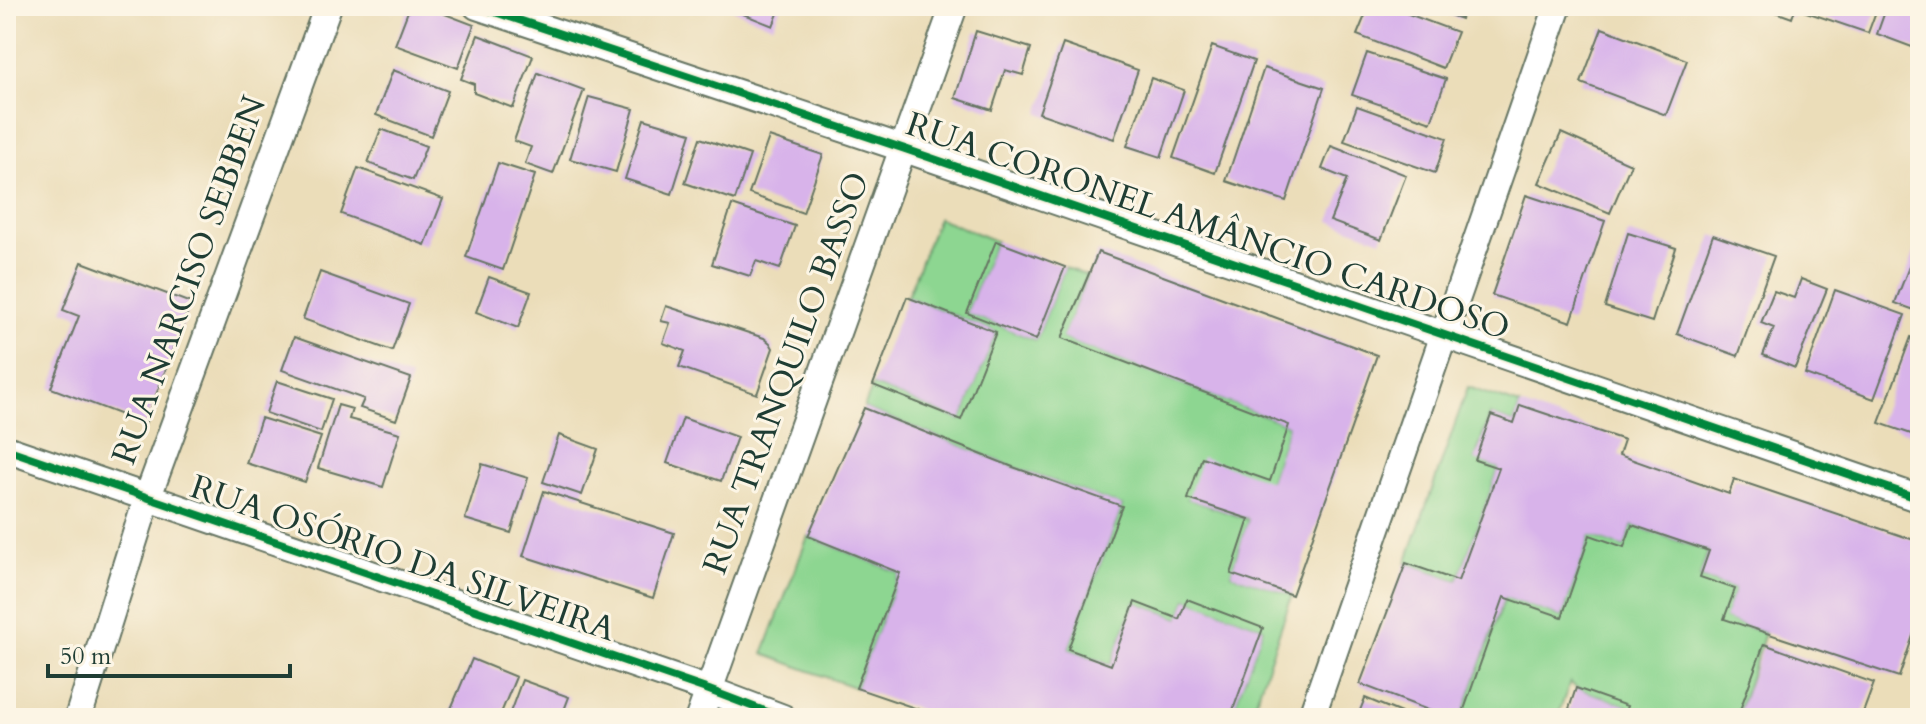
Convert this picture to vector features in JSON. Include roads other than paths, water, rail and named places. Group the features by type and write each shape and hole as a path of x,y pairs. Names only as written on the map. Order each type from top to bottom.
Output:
{"street":[{"name":"RUA NARCISO SEBBEN","path":"78,718 147,499 328,6"},
{"name":"RUA CORONEL AMÂNCIO CARDOSO","path":"477,6 905,149 1920,499"},
{"name":"RUA TRANQUILO BASSO","path":"699,718 954,6"},
{"path":"1311,718 1558,6"},
{"name":"RUA OSÓRIO DA SILVEIRA","path":"6,449 783,718"}]}
